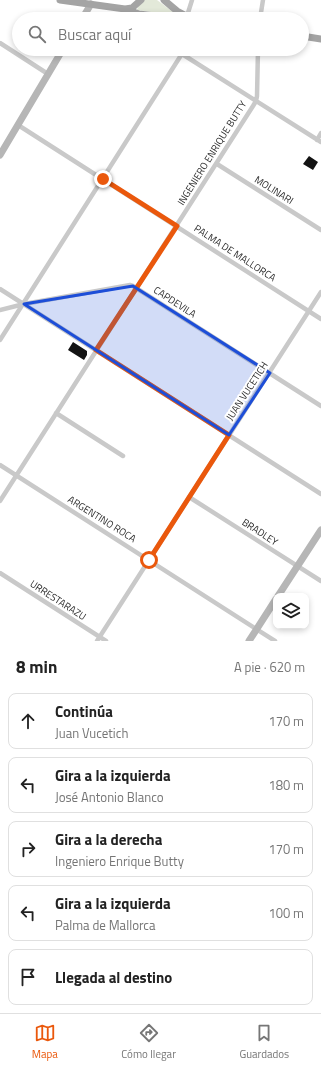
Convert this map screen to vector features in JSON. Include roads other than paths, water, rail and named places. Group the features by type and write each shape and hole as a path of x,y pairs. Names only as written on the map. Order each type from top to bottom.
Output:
{"main road":[{"path":"60,0 125,9 133,12"},
{"path":"125,9 132,8 141,0"},
{"path":"164,0 179,12"},
{"path":"309,37 321,39"},
{"path":"0,155 59,56"},
{"path":"280,593 321,530"},
{"path":"249,641 273,605"}],"street":[{"path":"190,12 192,0"},
{"path":"261,12 263,0"},
{"path":"0,43 12,51"},
{"path":"20,56 48,74"},
{"path":"0,340 181,56"},
{"path":"191,56 256,101 319,141 321,133"},
{"name":"INGENIERO ENRIQUE BUTTY","path":"0,501 256,101 258,56"},
{"name":"PALMA DE MALLORCA","path":"18,125 321,319"},
{"name":"MOLINARI","path":"217,164 321,230"},
{"path":"0,310 24,304 130,285 136,288"},
{"name":"CAPDEVILA","path":"136,288 321,406"},
{"path":"0,289 321,494"},
{"name":"JUAN VUCETICH","path":"98,639 321,292"},
{"path":"56,413 123,456"},
{"name":"ARGENTINO ROCA","path":"0,465 275,641"},
{"name":"BRADLEY","path":"189,497 321,582"},
{"name":"URRESTARAZU","path":"0,573 98,639 106,641"}]}
